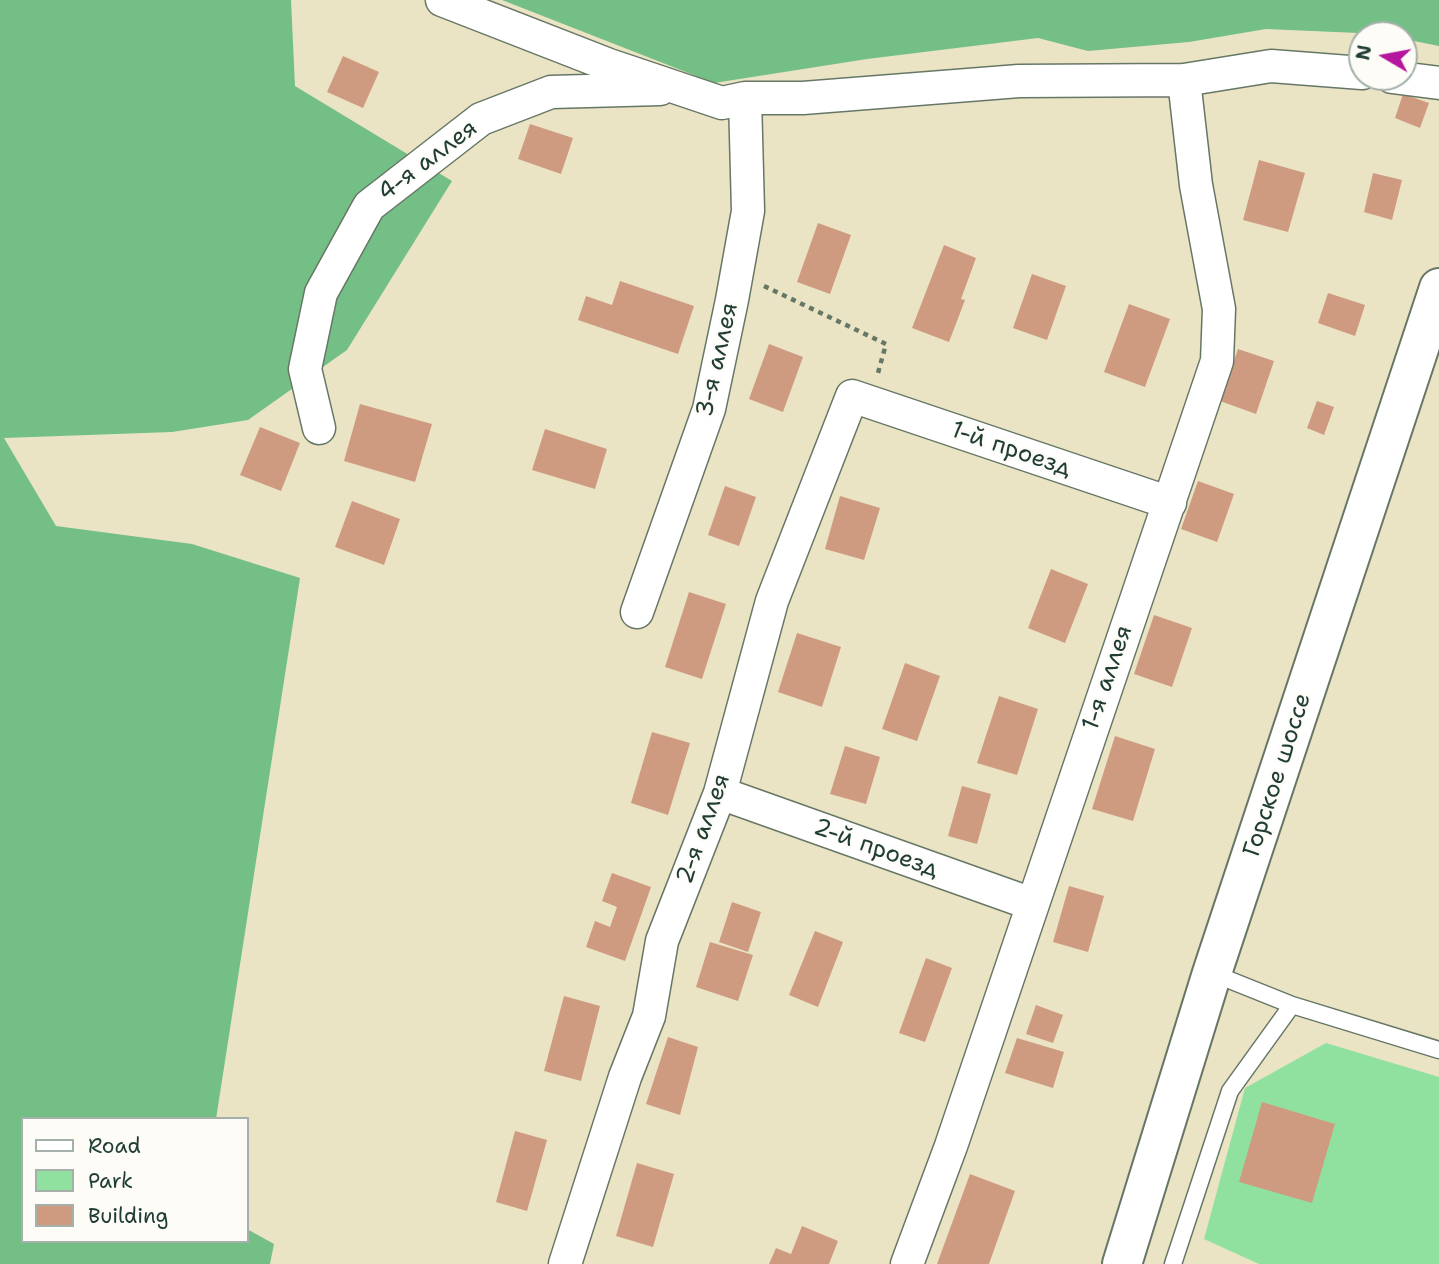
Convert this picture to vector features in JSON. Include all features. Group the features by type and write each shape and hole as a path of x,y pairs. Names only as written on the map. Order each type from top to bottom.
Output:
{"main road":[{"name":"Горское шоссе","path":"1122,1264 1212,973 1439,288"}],"street":[{"path":"442,0 722,103 745,98 803,98 1019,81 1184,80 1272,66 1348,72"},
{"name":"1-я аллея","path":"907,1264 951,1146 1217,361 1219,309 1196,186 1184,80"},
{"path":"1418,80 1439,83"},
{"name":"4-я аллея","path":"319,428 305,369 321,293 369,206 481,119 551,92 678,89"},
{"name":"3-я аллея","path":"637,612 709,409 729,314 748,211 745,98"},
{"name":"1-й проезд","path":"852,396 1170,503"},
{"name":"2-я аллея","path":"565,1264 625,1076 649,1016 662,941 720,793 772,601 852,396"},
{"name":"2-й проезд","path":"720,793 1032,904"}],"lane":[{"path":"1212,973 1292,1004 1439,1050"},
{"path":"1173,1264 1230,1091 1292,1004"}],"path":[{"path":"760,284 886,344 877,371 888,408"}],"green space":[{"path":"0,0 291,0 295,86 452,181 347,350 248,420 172,432 4,438 56,526 192,544 300,578 216,1117 21,1117 21,1243 248,1243 248,1230 274,1244 270,1264 0,1264"},
{"path":"502,0 1439,0 1439,46 1418,42 1418,21 1348,21 1348,33 1266,29 1189,42 1088,51 1038,38 867,59 714,83"},
{"path":"1326,1043 1439,1077 1439,1264 1259,1264 1204,1239 1245,1088"}],"building":[{"path":"343,56 379,72 363,108 327,92"},
{"path":"1403,94 1429,103 1420,128 1395,118"},
{"path":"530,124 573,138 561,174 518,159"},
{"path":"1259,160 1305,173 1288,232 1243,220"},
{"path":"1373,173 1402,180 1392,220 1364,212"},
{"path":"818,223 851,235 830,294 797,282"},
{"path":"944,245 976,258 961,299 965,300 949,342 912,328"},
{"path":"1032,274 1066,286 1047,340 1013,328"},
{"path":"620,281 694,306 678,354 578,320 586,296 612,305"},
{"path":"1328,293 1365,305 1355,336 1318,323"},
{"path":"1129,304 1170,319 1145,387 1104,372"},
{"path":"769,344 803,357 783,412 749,399"},
{"path":"1238,349 1274,361 1256,414 1220,401"},
{"path":"1317,401 1334,407 1324,435 1307,428"},
{"path":"360,404 432,424 415,482 344,461"},
{"path":"260,427 300,443 281,491 240,475"},
{"path":"545,429 607,449 595,489 532,470"},
{"path":"1198,481 1234,494 1217,542 1181,529"},
{"path":"725,486 756,497 739,546 708,535"},
{"path":"840,496 880,508 864,560 825,549"},
{"path":"352,501 400,519 384,565 335,547"},
{"path":"1051,569 1088,584 1065,643 1028,628"},
{"path":"689,592 726,604 702,679 665,667"},
{"path":"1154,615 1192,628 1172,687 1134,674"},
{"path":"797,633 841,647 822,707 778,692"},
{"path":"905,663 940,676 917,741 882,729"},
{"path":"999,696 1038,709 1017,775 977,763"},
{"path":"652,732 690,743 668,815 631,803"},
{"path":"1115,736 1155,749 1133,821 1092,809"},
{"path":"845,746 880,757 866,804 830,794"},
{"path":"962,786 991,794 977,844 948,836"},
{"path":"612,873 651,887 625,961 586,947 595,921 610,927 617,907 602,901"},
{"path":"1069,886 1104,896 1088,952 1053,942"},
{"path":"732,902 761,912 748,952 719,942"},
{"path":"815,931 843,942 818,1007 789,995"},
{"path":"710,942 753,955 738,1001 696,987"},
{"path":"926,958 952,968 925,1042 899,1033"},
{"path":"564,996 600,1006 581,1081 544,1071"},
{"path":"1036,1005 1063,1015 1053,1043 1026,1034"},
{"path":"668,1037 698,1047 680,1115 646,1104"},
{"path":"1017,1038 1064,1052 1053,1088 1005,1073"},
{"path":"1262,1102 1335,1124 1312,1203 1239,1182"},
{"path":"515,1131 547,1140 527,1211 496,1202"},
{"path":"637,1163 674,1174 653,1247 616,1236"},
{"path":"970,1174 1015,1191 989,1264 937,1264"},
{"path":"802,1226 838,1241 829,1264 769,1264 776,1248 791,1254"}]}
